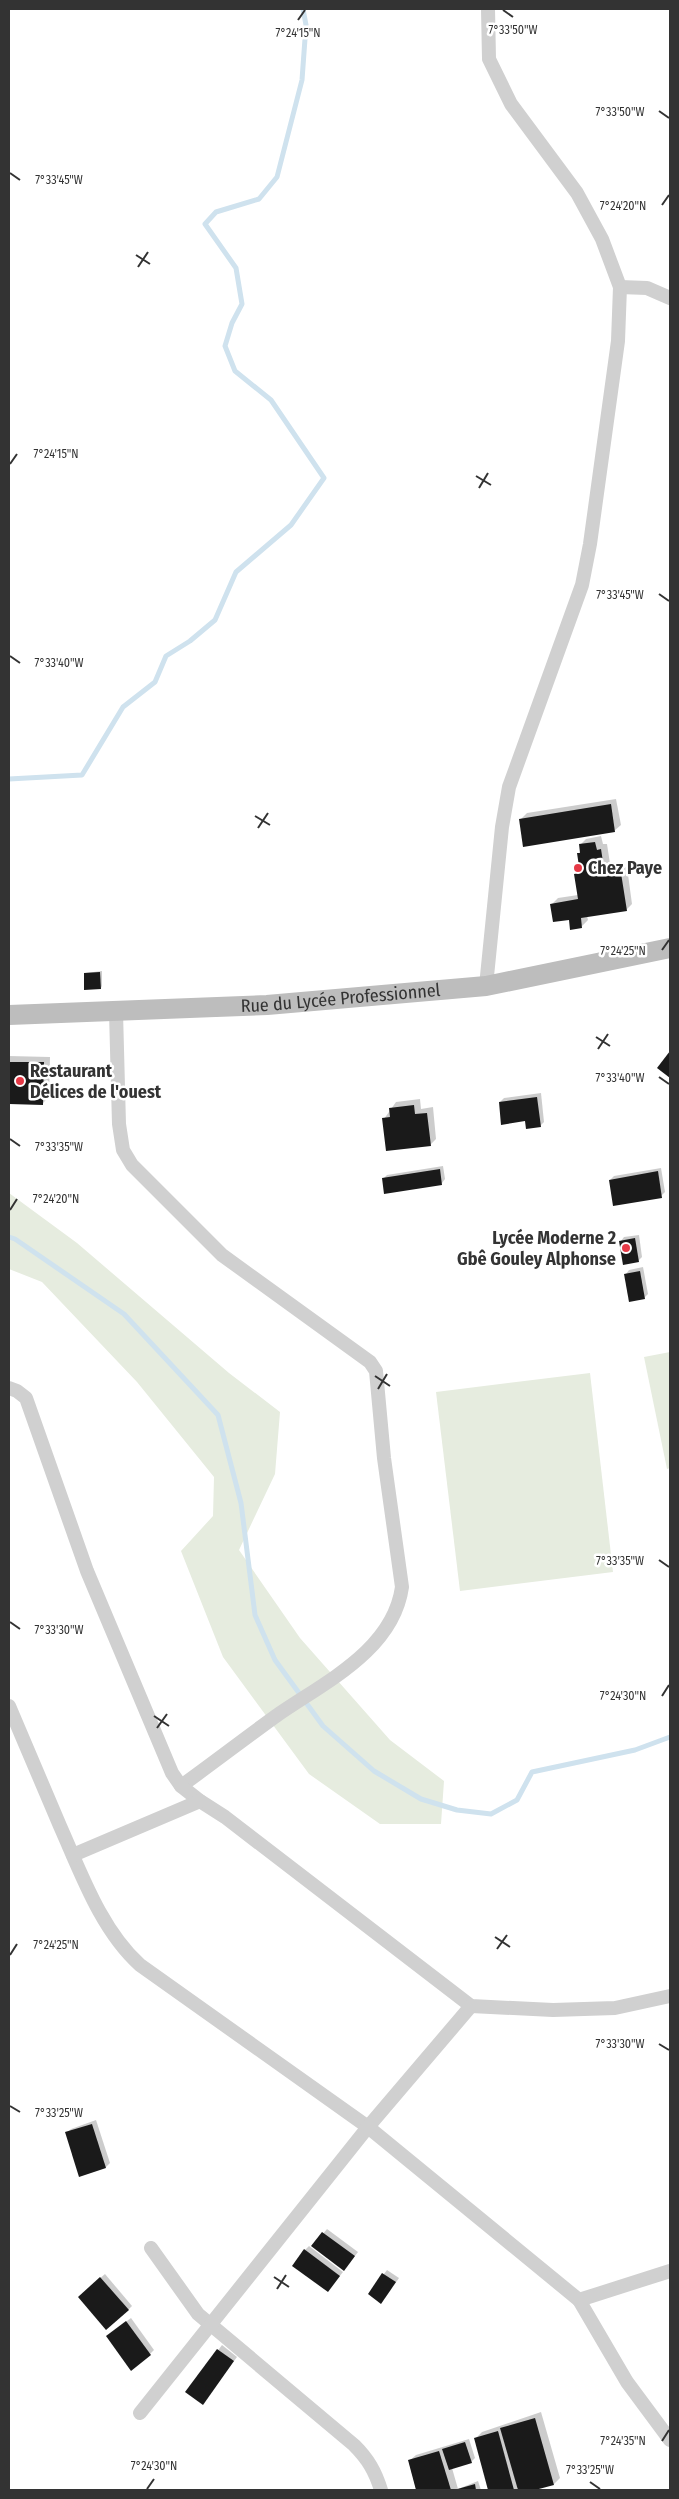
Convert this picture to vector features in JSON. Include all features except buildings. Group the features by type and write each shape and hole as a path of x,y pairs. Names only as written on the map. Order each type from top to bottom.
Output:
{"main road":[{"name":"Rue du Lycée Professionnel","path":"9,1015 267,1005 486,986 670,948"}],"street":[{"path":"486,986 502,827 510,787 582,584 590,544 618,341 620,287 602,239 577,193 511,104 489,59 488,9"},
{"path":"620,287 647,288 670,298"},
{"path":"116,1012 119,1124 123,1150 132,1165 222,1255 370,1362 376,1371 384,1458 402,1587 400,1601 390,1621 370,1648 337,1676 278,1715 181,1786"},
{"path":"9,1388 26,1398 87,1571 172,1773 181,1786 200,1802 225,1817 471,2006 553,2010 615,2008 670,1996"},
{"path":"9,1706 73,1855 99,1909 125,1952 140,1966 368,2128 578,2300 627,2382 670,2440"},
{"path":"73,1855 200,1802"},
{"path":"140,2413 368,2128 471,2006"},
{"path":"151,2248 190,2305 211,2326 354,2445 368,2459 376,2474 381,2490"},
{"path":"578,2300 670,2271"}],"shaded area":[{"path":"9,1193 77,1243 229,1373 280,1412 275,1474 239,1550 300,1638 390,1740 444,1781 441,1824 380,1824 309,1774 223,1657 181,1551 213,1516 214,1477 137,1382 42,1282 9,1269"},
{"path":"670,1352 670,1468 667,1469 644,1357"},
{"path":"590,1373 613,1572 460,1591 436,1392"}],"waterway":[{"path":"9,779 82,775 123,707 155,682 166,656 190,641 215,620 236,572 291,525 324,478 271,400 235,371 225,346 232,323 242,304 236,268 205,224 216,212 259,199 277,177 302,80 306,25 303,9"},
{"path":"9,1237 15,1239 124,1314 218,1415 241,1503 255,1615 275,1660 323,1726 374,1771 421,1799 457,1810 491,1814 517,1800 532,1772 635,1750 670,1737"}],"place":[{"name":"Chez Paye","path":"578,868"},
{"name":"Restaurant Délices de l'ouest","path":"20,1081"},
{"name":"Lycée Moderne 2 Gbê Gouley Alphonse","path":"626,1248"}]}
